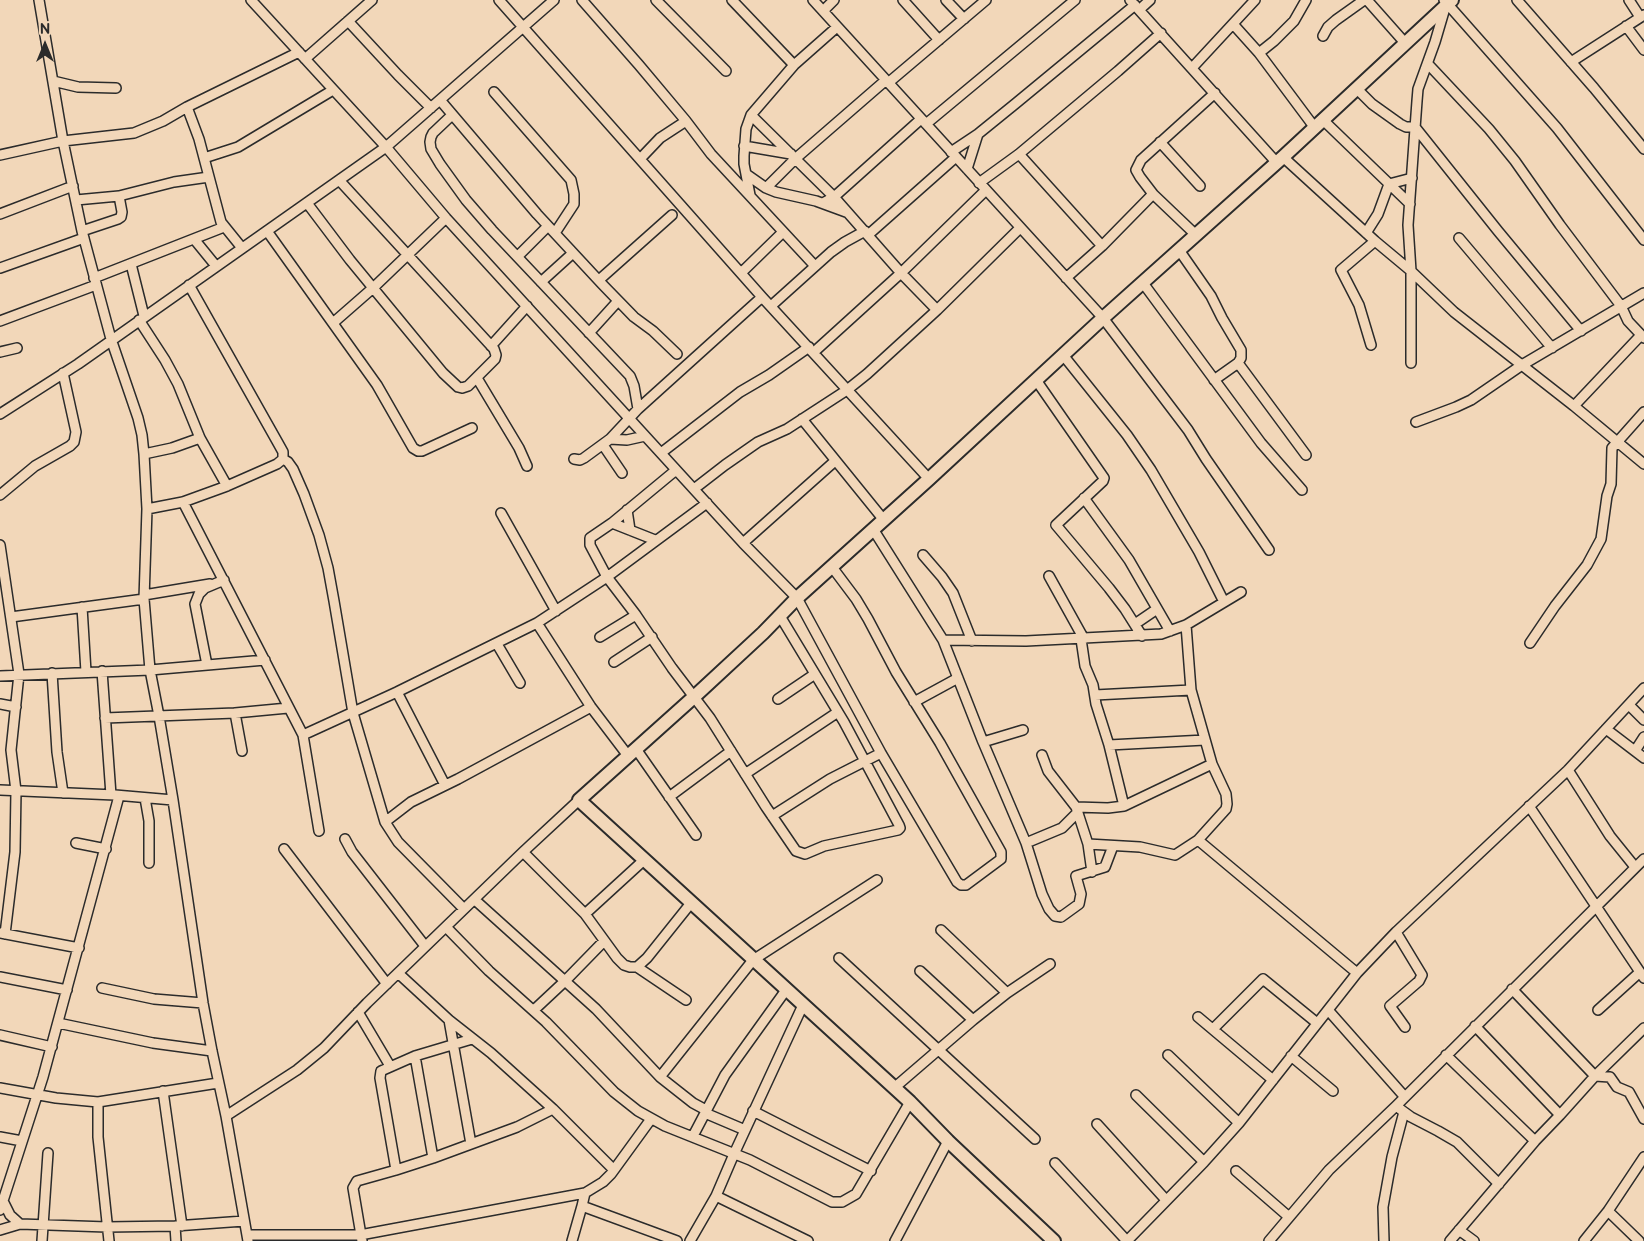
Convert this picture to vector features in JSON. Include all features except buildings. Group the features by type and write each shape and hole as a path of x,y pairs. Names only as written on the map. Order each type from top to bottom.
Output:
{"street":[{"path":"39,0 63,141 83,235 111,339 138,418 144,454 147,509 144,597 150,670 173,800 203,1004 226,1116 247,1238 361,1238 585,1193 603,1182 614,1170 650,1119"},
{"path":"251,0 386,148 446,218 676,470 797,598 857,712 881,753 959,884 966,885 1001,859 1001,852 868,619 856,599 832,567"},
{"path":"499,0 762,297 929,479"},
{"path":"0,414 63,373 386,148 554,0"},
{"path":"582,0 686,121 711,154 815,266"},
{"path":"656,0 726,71"},
{"path":"732,0 794,65"},
{"path":"813,0 1103,318 1188,430 1269,550"},
{"path":"823,11 834,0"},
{"path":"903,0 939,40"},
{"path":"946,0 964,19"},
{"path":"766,188 793,156 939,40 986,0"},
{"path":"823,203 834,197 923,122 1075,0"},
{"path":"771,306 838,247 866,233 953,154 1135,5 1150,0"},
{"path":"1192,68 1255,0"},
{"path":"1259,53 1294,21 1306,0"},
{"path":"1323,36 1336,20 1366,0 1406,44"},
{"path":"1517,0 1572,62 1644,149"},
{"path":"1572,62 1642,16 1629,0"},
{"path":"305,59 348,21 366,2"},
{"path":"226,1116 310,1060 523,852 695,696 883,519 1103,318 1280,160 1406,44 1447,3"},
{"path":"1411,363 1411,271 1408,225 1418,88 1428,64 1447,3"},
{"path":"1447,3 1557,128 1644,240"},
{"path":"1135,5 1215,93 1280,160 1411,271 1454,312 1574,406 1644,464"},
{"path":"348,21 398,75 432,108"},
{"path":"1233,24 1319,124 1410,204"},
{"path":"1626,26 1644,50"},
{"path":"750,195 744,164 744,146 746,129 751,115 794,65 837,27"},
{"path":"979,183 1019,154 1161,33"},
{"path":"0,155 63,141 134,133 158,124 187,107 298,52"},
{"path":"1428,64 1515,161 1621,306 1628,321 1643,337 1574,406"},
{"path":"53,81 78,87 116,88"},
{"path":"1357,89 1387,116 1403,126 1415,127 1581,331"},
{"path":"204,158 238,147 333,90"},
{"path":"494,92 571,180 574,204 555,233"},
{"path":"1196,235 1152,194 1138,174 1137,166 1160,142 1215,93"},
{"path":"440,100 573,253 638,320 653,331 677,354"},
{"path":"187,107 193,120 221,222 242,248"},
{"path":"452,115 433,133 430,142 431,150 466,200 492,230 630,376 634,386 638,409"},
{"path":"751,115 849,212 901,273 936,310"},
{"path":"640,158 660,138 686,121"},
{"path":"967,170 978,134"},
{"path":"1160,142 1200,186"},
{"path":"744,146 793,156"},
{"path":"1019,154 1102,246"},
{"path":"746,174 766,188 776,192 823,203 849,212"},
{"path":"76,200 119,196 168,184 208,177"},
{"path":"1389,184 1412,178"},
{"path":"306,203 416,342 454,384 460,388 465,388 495,359 496,355 491,346 339,180"},
{"path":"1366,233 1378,214 1389,184"},
{"path":"0,214 73,186"},
{"path":"661,453 740,392 811,350 901,273 986,190"},
{"path":"1066,278 1102,246 1152,194"},
{"path":"0,268 118,219 121,217 122,212 119,196"},
{"path":"599,280 672,215"},
{"path":"333,323 373,288 446,218"},
{"path":"518,256 548,226"},
{"path":"0,321 95,282 131,264 224,227"},
{"path":"694,489 725,464 758,442 787,429 847,390 867,374 1020,228"},
{"path":"266,231 377,385 413,448 418,452 422,451 472,428"},
{"path":"741,273 783,232"},
{"path":"1459,238 1552,348"},
{"path":"194,239 216,266"},
{"path":"1371,345 1359,305 1341,270 1375,241"},
{"path":"1179,250 1211,296 1240,347 1241,353 1238,364 1214,380"},
{"path":"542,282 573,253"},
{"path":"131,264 142,318 178,384 200,438 227,486"},
{"path":"1143,282 1261,443 1302,490"},
{"path":"189,285 283,452 284,459 293,469 304,494 318,535 334,601 353,713 385,822 398,842 464,909"},
{"path":"1416,422 1471,400 1522,365 1644,293"},
{"path":"574,459 580,460 584,458 606,442 638,409 762,297"},
{"path":"589,333 618,300"},
{"path":"491,346 527,306"},
{"path":"0,352 18,348"},
{"path":"1063,355 1128,435 1151,470 1199,552 1224,602"},
{"path":"1238,364 1306,455"},
{"path":"0,495 35,466 74,442 76,432 63,373"},
{"path":"477,378 519,448 527,466"},
{"path":"1036,380 1104,477 1103,481 1056,525 1109,588 1142,636"},
{"path":"1530,643 1555,606 1587,565 1601,539 1607,496 1611,484 1611,450 1644,412"},
{"path":"802,419 883,519"},
{"path":"606,442 645,436"},
{"path":"144,454 172,448 200,438"},
{"path":"606,442 622,473"},
{"path":"147,509 183,502 227,486 277,464 284,459"},
{"path":"743,543 835,461"},
{"path":"676,470 612,523 590,538 589,541 607,577 652,637 672,668 695,696 794,850 805,854 824,846 899,830 899,825 866,761 780,616"},
{"path":"1084,498 1129,560 1170,631"},
{"path":"183,502 303,735 319,831"},
{"path":"303,735 397,692 537,623 607,577 707,503"},
{"path":"627,510 630,530"},
{"path":"502,513 556,611"},
{"path":"612,523 655,540"},
{"path":"873,529 943,640 983,742 1026,843 1042,894 1049,909 1056,917 1061,918 1079,904 1082,894 1076,876 1107,866 1113,846"},
{"path":"0,545 2,569 19,674 11,750 16,791 15,852 2,933 79,948"},
{"path":"923,555 954,593 972,641"},
{"path":"1049,576 1082,639 1085,666 1093,685 1096,704 1110,745 1124,806"},
{"path":"0,617 144,597 213,584 224,580"},
{"path":"208,665 195,604 199,594 213,584"},
{"path":"943,640 1026,641 1142,636 1170,631 1186,625 1241,592"},
{"path":"82,607 86,672"},
{"path":"1135,624 1158,609"},
{"path":"600,637 636,615"},
{"path":"537,623 591,707 669,797 696,835"},
{"path":"1088,844 1157,850 1174,855 1198,840 1224,813 1227,804 1226,794 1212,764 1191,690 1186,625"},
{"path":"614,662 652,637"},
{"path":"497,644 520,683"},
{"path":"0,676 150,670 265,660"},
{"path":"20,1224 10,1215 2,1200 52,1046 106,849 115,795 105,718 102,671"},
{"path":"52,673 57,752 62,793"},
{"path":"778,699 815,674"},
{"path":"914,702 958,678"},
{"path":"1055,1163 1127,1241 1204,1162 1239,1122 1357,973 1396,932 1568,770 1644,688"},
{"path":"1095,695 1191,690"},
{"path":"397,692 445,785"},
{"path":"0,704 16,707"},
{"path":"1629,705 1644,720"},
{"path":"385,822 411,802 591,707"},
{"path":"105,718 288,708"},
{"path":"235,712 242,751"},
{"path":"745,774 838,712"},
{"path":"844,722 857,712"},
{"path":"1606,729 1644,758"},
{"path":"983,742 1023,730"},
{"path":"1635,751 1644,737"},
{"path":"1110,745 1205,740"},
{"path":"669,797 731,751"},
{"path":"772,816 830,779 881,753"},
{"path":"1042,755 1048,771 1077,810 1088,844 1092,872"},
{"path":"1026,843 1062,828 1077,810 1124,806 1212,764"},
{"path":"1568,770 1610,836 1635,867"},
{"path":"0,790 115,795 173,800"},
{"path":"146,798 149,821 149,863"},
{"path":"579,800 910,1102 948,1141 1054,1241"},
{"path":"1529,806 1642,975 1598,1010"},
{"path":"345,839 352,852 425,946"},
{"path":"1198,840 1357,973"},
{"path":"76,843 106,849"},
{"path":"284,849 386,984"},
{"path":"523,852 585,914 604,941 624,964 630,967 637,967 686,1000"},
{"path":"1269,1241 1328,1170 1396,1106 1644,859"},
{"path":"585,914 644,860"},
{"path":"660,1077 753,960 877,880"},
{"path":"475,900 596,1010 660,1077 706,1112 745,1130"},
{"path":"637,967 647,958 691,903"},
{"path":"446,927 489,971 534,1010 614,1092 638,1111 665,1126 764,1167 832,1202 842,1202 852,1198 860,1189 910,1102"},
{"path":"941,930 1007,993"},
{"path":"1396,932 1422,975 1419,981 1390,1006 1405,1027"},
{"path":"534,1010 604,941"},
{"path":"839,958 1035,1139"},
{"path":"894,1088 973,1020 1007,993 1050,964"},
{"path":"920,971 973,1020"},
{"path":"398,973 449,1020 491,1053 614,1170"},
{"path":"0,977 67,990"},
{"path":"1213,1029 1263,979 1317,1023"},
{"path":"102,988 154,998 203,1004"},
{"path":"693,1136 725,1075 786,990"},
{"path":"1512,990 1595,1076 1610,1077 1617,1087 1629,1092 1644,1119"},
{"path":"690,1241 716,1196 803,1005"},
{"path":"1328,1010 1404,1096"},
{"path":"358,1012 390,1066"},
{"path":"1198,1016 1273,1080"},
{"path":"449,1020 471,1144"},
{"path":"58,1023 153,1043 212,1051"},
{"path":"1475,1026 1560,1115"},
{"path":"1450,1241 1535,1141 1595,1076 1644,1028"},
{"path":"0,1035 52,1046"},
{"path":"396,1170 380,1075 381,1071 415,1056 472,1039"},
{"path":"1168,1055 1239,1122"},
{"path":"1446,1055 1535,1141"},
{"path":"415,1056 433,1158"},
{"path":"1291,1056 1333,1090"},
{"path":"0,1088 37,1096 98,1102 218,1083"},
{"path":"163,1091 178,1226 176,1241"},
{"path":"1136,1095 1204,1162"},
{"path":"98,1102 98,1137 109,1241"},
{"path":"1396,1106 1457,1142 1499,1184"},
{"path":"361,1238 354,1188 355,1183 362,1179 396,1170 471,1144 517,1127 553,1110"},
{"path":"754,1111 871,1171"},
{"path":"1384,1241 1383,1207 1392,1157 1404,1112"},
{"path":"1097,1124 1166,1200"},
{"path":"0,1137 22,1141"},
{"path":"895,1241 948,1141"},
{"path":"42,1241 48,1153"},
{"path":"1584,1241 1641,1169 1644,1156"},
{"path":"1236,1171 1289,1217"},
{"path":"572,1241 585,1193"},
{"path":"716,1196 808,1241"},
{"path":"582,1206 676,1241"},
{"path":"1608,1211 1639,1241"},
{"path":"0,1230 20,1224 108,1227 178,1226 244,1221"},
{"path":"1459,1230 1474,1241"}]}
